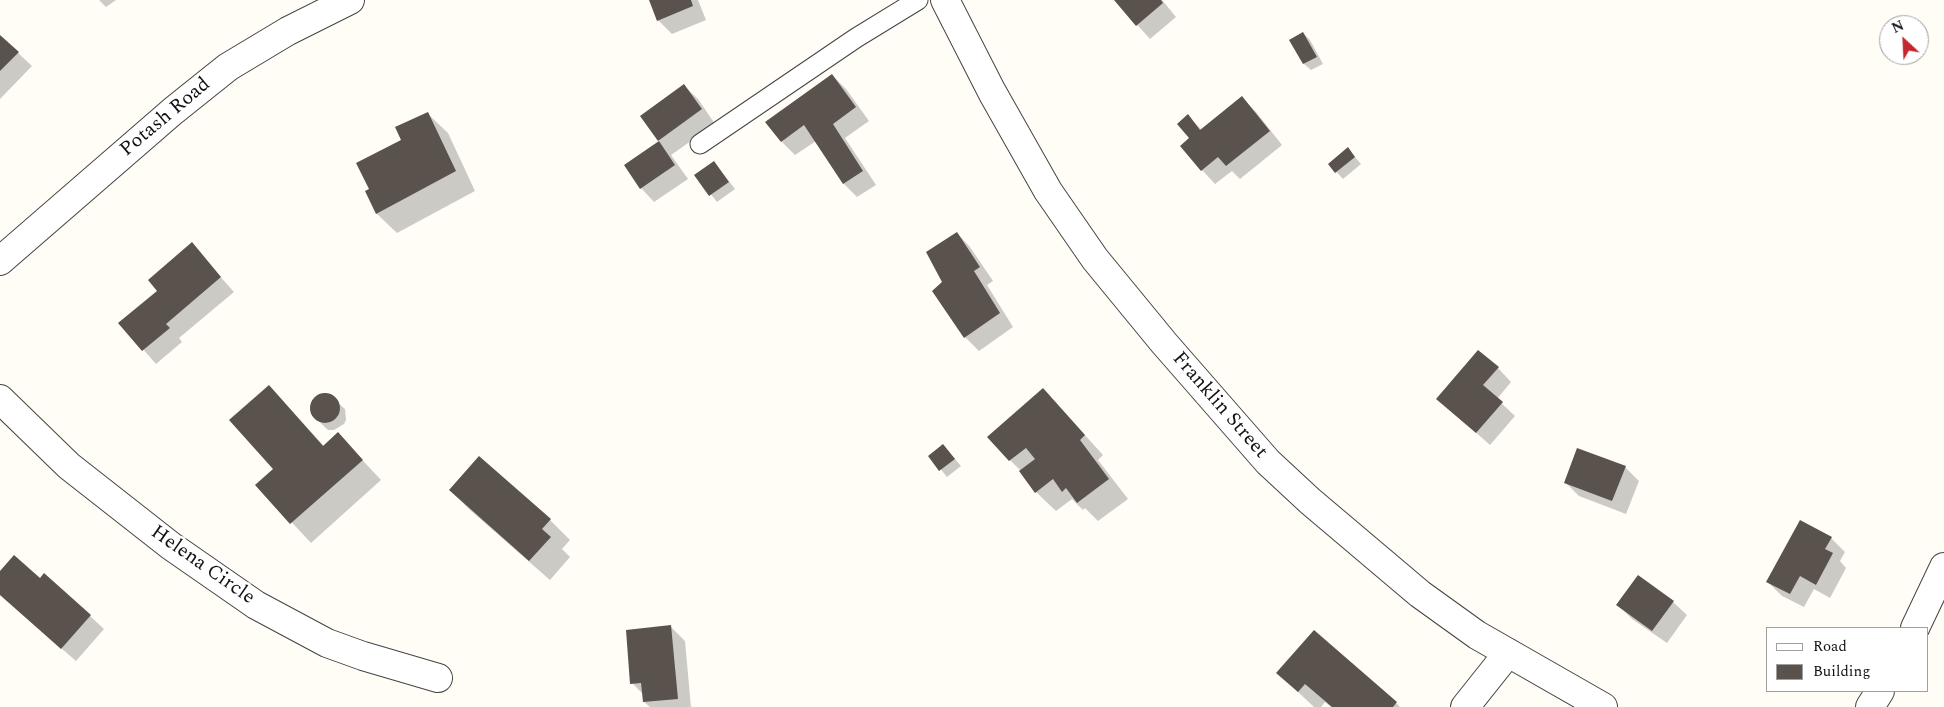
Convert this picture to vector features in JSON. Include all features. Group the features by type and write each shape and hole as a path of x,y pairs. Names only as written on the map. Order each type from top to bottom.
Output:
{"street":[{"name":"Potash Road","path":"0,261 173,111 228,67 288,31 350,0"},
{"name":"Franklin Street","path":"945,0 1048,192 1095,259 1170,350 1268,462 1310,501 1420,594 1477,635 1604,707"},
{"name":"Helena Circle","path":"0,399 70,466 171,546 256,606 327,643 363,656 438,678"},
{"path":"1915,627 1944,567"},
{"path":"1465,707 1508,653"},
{"path":"1870,707 1879,692"}],"lane":[{"path":"700,144 856,38 918,0"}],"building":[{"path":"649,0 691,0 693,6 657,21"},
{"path":"1114,0 1161,0 1163,3 1136,26"},
{"path":"1303,32 1317,57 1303,64 1289,40"},
{"path":"0,35 19,52 0,71"},
{"path":"832,74 856,107 833,124 863,171 843,184 804,125 781,142 765,122"},
{"path":"684,84 702,109 658,141 640,116"},
{"path":"1242,96 1270,131 1226,166 1218,157 1201,171 1180,146 1189,138 1177,124 1188,114 1200,130"},
{"path":"428,112 456,171 376,214 365,191 369,189 356,163 401,140 395,127"},
{"path":"659,141 675,165 640,189 624,165"},
{"path":"1348,147 1355,157 1335,173 1328,164"},
{"path":"714,161 729,182 709,196 694,175"},
{"path":"957,232 980,267 974,271 1000,313 964,338 932,291 942,282 926,252"},
{"path":"192,242 221,277 166,324 170,328 142,351 118,323 157,291 148,280"},
{"path":"1478,350 1499,367 1483,385 1503,402 1476,433 1436,399"},
{"path":"269,385 323,446 338,432 363,460 290,524 255,485 273,469 229,420"},
{"path":"1043,388 1085,435 1080,440 1109,479 1077,503 1066,488 1062,492 1053,479 1035,493 1019,471 1035,459 1026,448 1009,461 987,437"},
{"path":"325,393 336,397 340,408 336,419 325,423 314,419 310,408 314,397"},
{"path":"943,444 955,459 939,471 928,456"},
{"path":"1577,448 1626,466 1612,501 1564,483"},
{"path":"479,456 551,519 542,529 551,537 529,561 449,490"},
{"path":"1800,520 1832,537 1825,549 1833,553 1816,585 1800,576 1790,594 1766,582"},
{"path":"14,555 40,578 44,573 91,615 61,649 0,595 0,571"},
{"path":"1638,575 1674,601 1652,631 1616,605"},
{"path":"671,625 678,699 643,702 641,683 630,684 626,630"},
{"path":"1314,630 1397,702 1393,707 1332,707 1305,684 1298,692 1276,673"}]}
